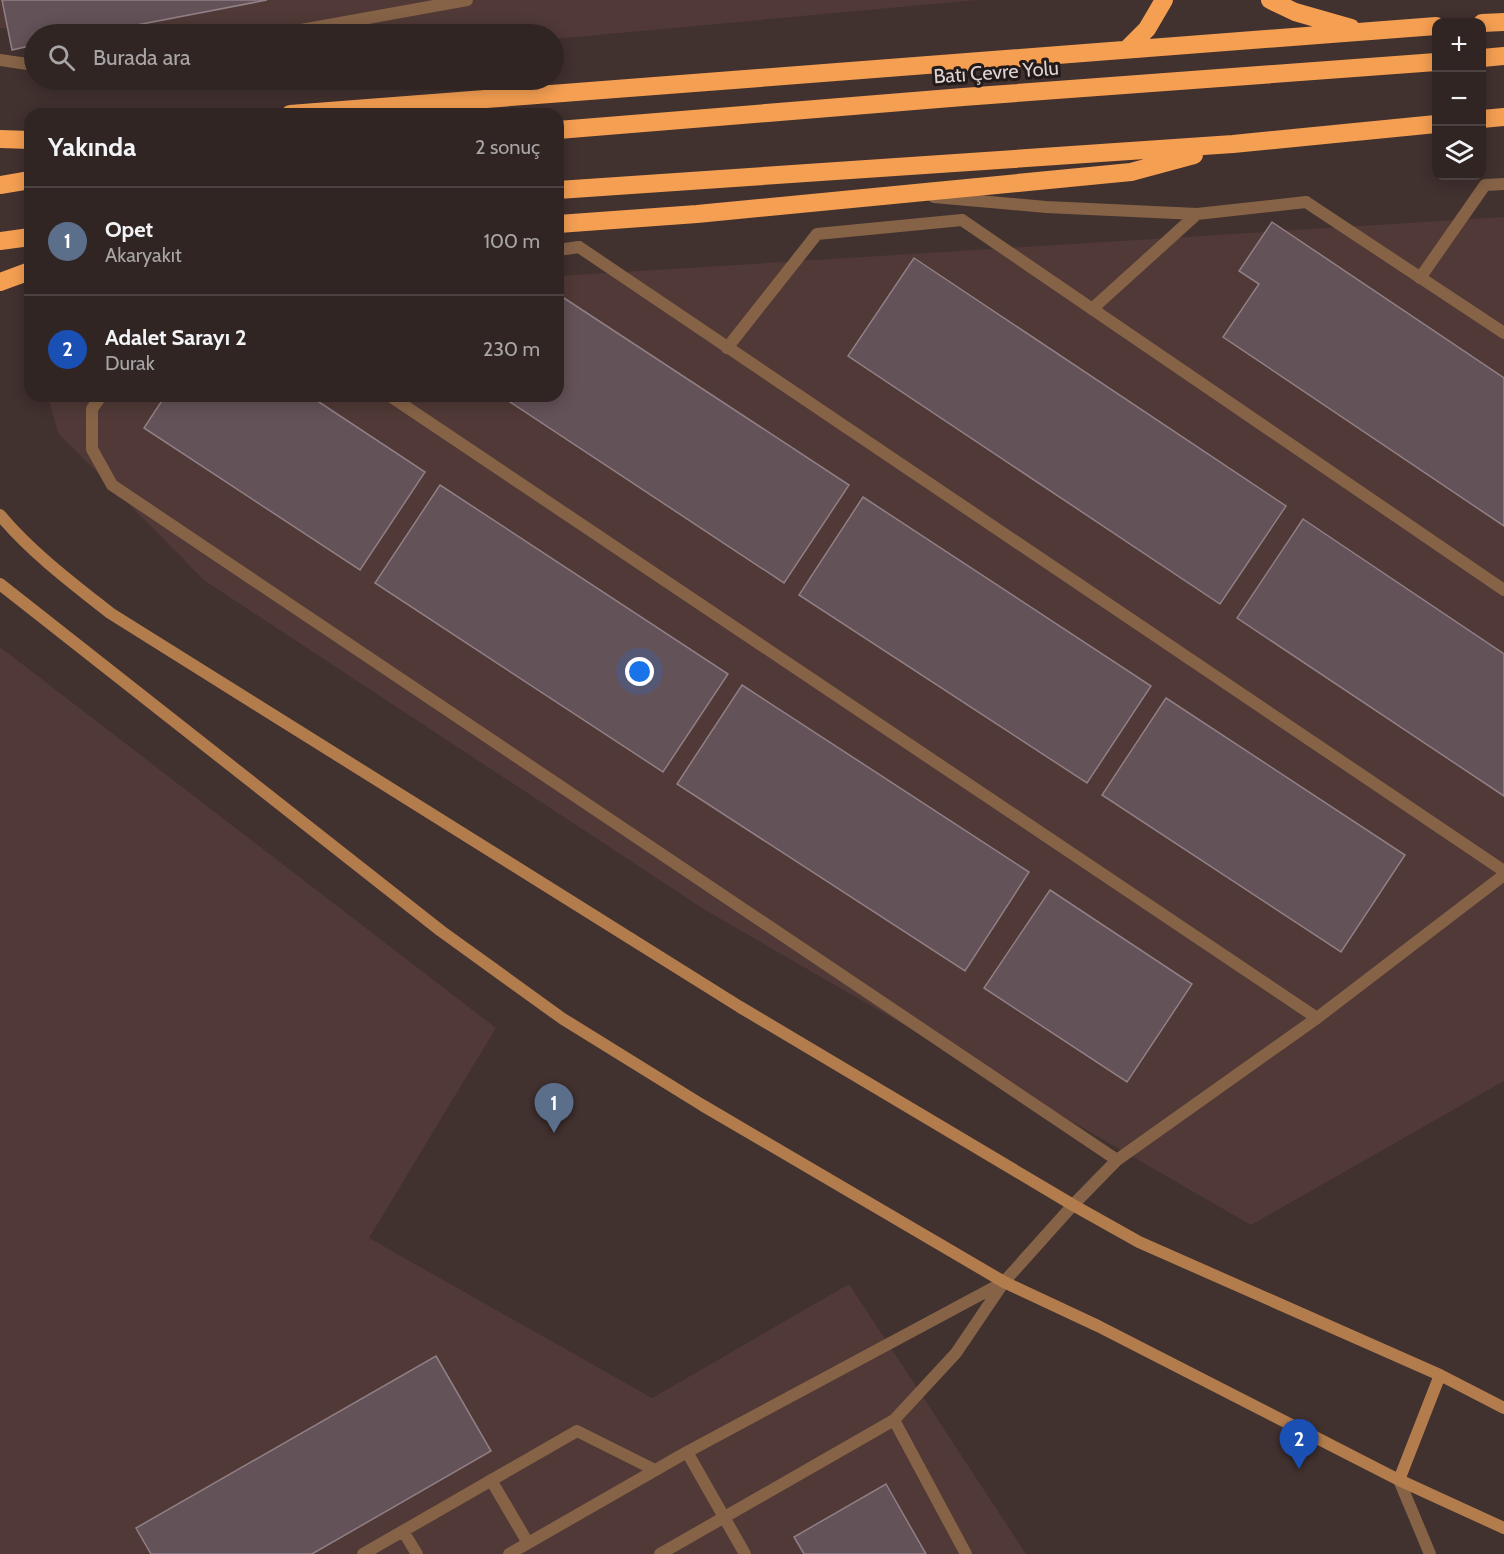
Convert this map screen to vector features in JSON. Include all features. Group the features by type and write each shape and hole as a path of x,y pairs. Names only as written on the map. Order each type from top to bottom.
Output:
{"highway":[{"path":"1127,49 1147,29 1164,0"},
{"path":"1270,0 1295,12 1361,32"},
{"path":"1486,23 1504,21"},
{"path":"367,108 1432,26"},
{"path":"1486,58 1504,56"},
{"name":"Batı Çevre Yolu","path":"564,130 1432,62"},
{"path":"1486,119 1504,117"},
{"path":"564,190 1233,144 1432,124"},
{"path":"0,139 24,140"},
{"path":"564,224 698,214 1131,172 1233,144"},
{"path":"0,185 24,181"},
{"path":"0,241 24,238"},
{"path":"0,282 24,273"}],"main road":[{"path":"0,515 54,569 110,613 740,1007 1073,1205 1139,1242 1440,1375 1504,1408"},
{"path":"0,584 441,931 563,1019 702,1105 1004,1282 1098,1326 1399,1480 1504,1528"},
{"path":"1399,1480 1440,1375"}],"street":[{"path":"334,24 467,0"},
{"path":"0,60 24,64"},
{"path":"1420,278 1485,185 1504,184"},
{"path":"906,194 1046,207 1197,214 1306,202 1504,333"},
{"path":"1092,309 1197,214"},
{"path":"727,348 817,234 962,220 1504,590"},
{"path":"564,249 579,248 1504,873 1317,1018 1118,1160 1073,1205 1004,1282 956,1353 894,1419 660,1554"},
{"path":"97,402 92,409 92,449 112,485 1118,1160"},
{"path":"399,402 1317,1018"},
{"path":"509,1554 687,1452 1004,1282"},
{"path":"894,1419 966,1554"},
{"path":"363,1554 577,1431 655,1470"},
{"path":"687,1452 745,1554"},
{"path":"491,1480 528,1543"},
{"path":"1399,1480 1430,1554"},
{"path":"403,1531 417,1554"}],"shaded area":[{"path":"0,0 977,0 564,38 564,24 24,24 24,29 0,28"},
{"path":"1504,217 1504,1081 1251,1225 705,910 205,581 58,433 50,402 564,402 564,276"},
{"path":"0,647 496,1028 369,1238 652,1398 849,1284 1026,1554 0,1554"}],"building":[{"path":"2,0 267,0 142,24 24,24 24,47 12,50"},
{"path":"1272,222 1504,378 1504,526 1223,337 1259,284 1239,271"},
{"path":"914,258 1286,506 1220,604 848,356"},
{"path":"564,298 849,485 784,583 510,402 564,402"},
{"path":"161,402 319,402 425,472 360,570 144,428"},
{"path":"440,485 728,674 663,772 375,583"},
{"path":"863,497 1151,686 1087,783 799,595"},
{"path":"1303,519 1504,654 1504,796 1237,618"},
{"path":"742,685 1029,872 965,971 677,784"},
{"path":"1166,698 1405,855 1341,952 1102,795"},
{"path":"1050,890 1192,984 1127,1082 984,988"},
{"path":"436,1356 491,1451 312,1554 151,1554 136,1528"},
{"path":"886,1484 926,1554 804,1554 794,1537"}],"place":[{"name":"Opet","path":"554,1133"},
{"name":"Adalet Sarayı 2","path":"1299,1469"}]}
